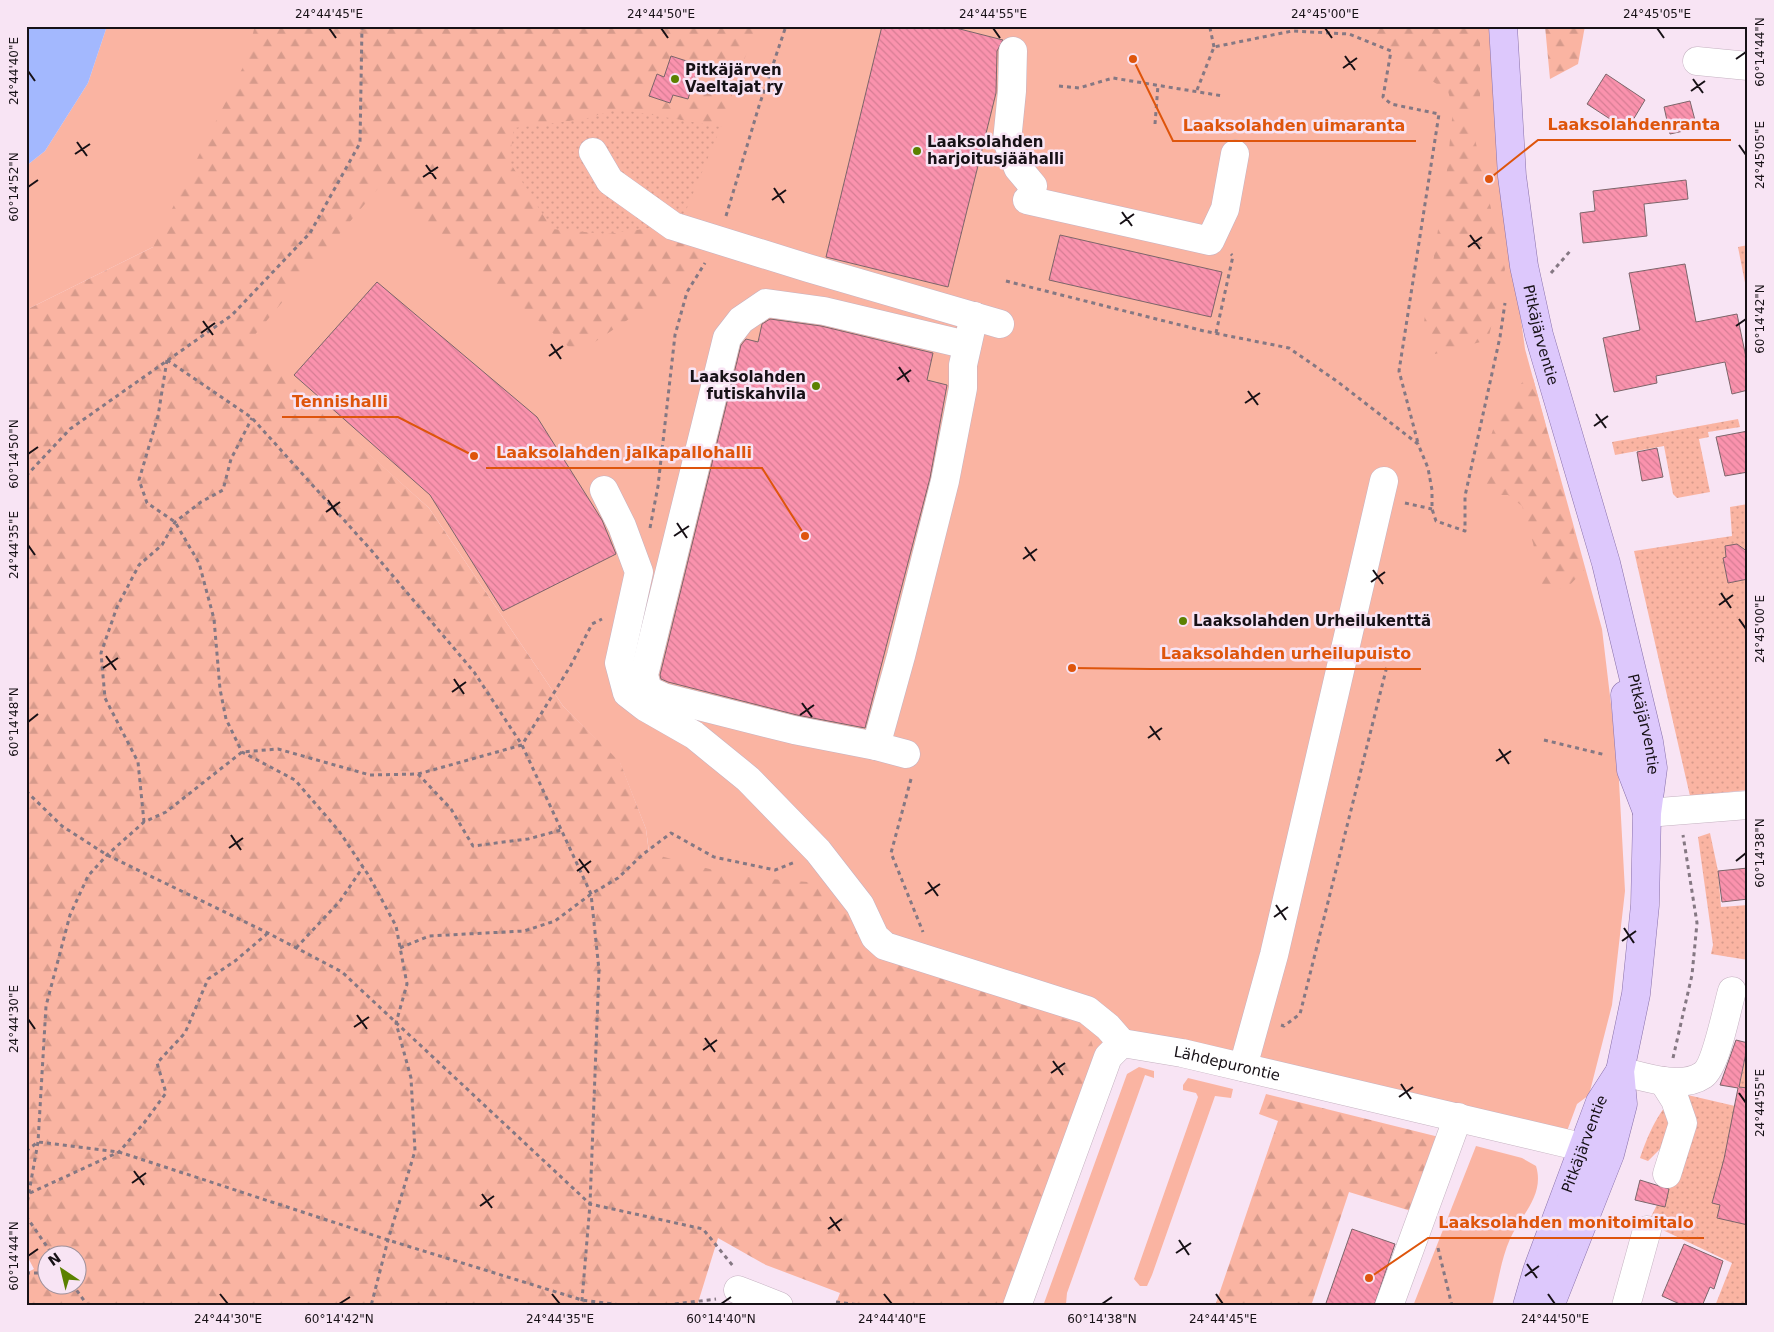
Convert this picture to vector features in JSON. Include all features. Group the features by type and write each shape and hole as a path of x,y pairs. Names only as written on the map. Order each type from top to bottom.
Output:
{"main road":[{"name":"Pitkäjärventie","path":"1503,26 1512,176 1524,266 1538,335 1602,547 1622,636 1631,770 1647,813 1645,905 1636,994 1620,1071 1623,1104 1610,1154 1550,1306"},
{"name":"Pitkäjärventie","path":"1528,1306 1537,1270 1582,1147 1600,1102 1620,1071"}],"street":[{"path":"1013,51 1012,91 1007,141 1030,193 1210,241 1225,209 1235,154"},
{"path":"1697,61 1748,66"},
{"path":"593,152 610,181 638,203 673,226 1000,324"},
{"path":"909,763 876,746 794,730 663,697 648,690 644,674 727,338 741,320 766,304 824,312 967,345"},
{"path":"876,746 901,656 945,481 963,388 962,365 974,316"},
{"path":"1243,1067 1274,955 1384,480"},
{"path":"604,490 622,526 639,572 619,663 626,693 645,707 694,736 748,779 818,851 860,905 875,937 885,946 1087,1010 1108,1027 1122,1043 1108,1057 1017,1306"},
{"path":"1647,813 1748,805"},
{"path":"1620,1071 1663,1081 1690,1081 1705,1074 1715,1054 1732,990"},
{"name":"Lähdepurontie","path":"1122,1043 1150,1046 1243,1067 1610,1154"},
{"path":"1663,1081 1675,1100 1683,1123 1667,1174"},
{"path":"1389,1306 1458,1117"},
{"path":"1626,1306 1647,1230"},
{"path":"738,1290 779,1306"}],"path":[{"path":"26,476 70,429 232,315 310,233 360,143 362,26"},
{"path":"639,572 653,518 658,486 675,334 687,292 720,239 759,106 786,26"},
{"path":"1197,90 1214,47 1210,28 1217,26"},
{"path":"1214,47 1292,31 1349,34 1391,52 1383,97 1391,104 1439,114 1399,371 1418,444 1428,468 1432,490 1432,509 1436,521 1464,531 1465,496 1500,337 1506,295"},
{"path":"1058,86 1078,88 1113,78 1197,90 1223,96"},
{"path":"1155,124 1158,84"},
{"path":"1210,241 1233,256 1216,333"},
{"path":"1549,274 1571,250"},
{"path":"1006,281 1216,333 1289,348 1338,382 1418,444"},
{"path":"167,360 252,418 370,550 474,672 522,745 590,894 599,970 590,1204 580,1306"},
{"path":"167,360 158,416 139,480 147,503 175,522 199,563 214,619 220,689 226,719 242,752 295,780 339,831 363,868 396,926 407,984 396,1023 411,1078 415,1151 388,1240 371,1306"},
{"path":"144,822 138,762 105,698 100,653 117,606 139,565 162,545 175,522 201,502 222,490 232,459 252,418"},
{"path":"26,1209 38,1142 46,1006 70,915 88,876 107,855 144,822 166,812 242,752 278,749 370,775 418,774 522,745 571,665 592,624 633,606"},
{"path":"1257,1018 1284,1026 1300,1014 1387,666"},
{"path":"909,763 891,852 924,935"},
{"path":"418,774 451,809 473,846 528,838 561,830"},
{"path":"26,791 62,826 107,855 268,933 342,972 590,1204 686,1224 703,1230 741,1276 738,1290"},
{"path":"26,796 31,796"},
{"path":"400,948 429,936 524,931 555,921 590,894 618,878 642,854 671,833 714,857 775,870 818,851"},
{"path":"296,948 340,901 363,868"},
{"path":"29,1193 119,1152 144,1124 166,1093 157,1063 185,1033 208,979 235,961 268,933"},
{"path":"26,1151 38,1142 119,1152 388,1240 582,1300 630,1306"},
{"path":"1426,1204 1452,1306"},
{"path":"26,1216 45,1244"},
{"path":"79,1294 88,1306"},
{"path":"659,1306 698,1300"},
{"path":"836,1302 867,1306"}],"green space":[{"path":"107,26 1489,26 1501,173 1525,349 1602,629 1618,763 1625,891 1612,1005 1589,1095 1577,1104 1563,1142 1122,1043 1024,1285 766,1265 689,1157 646,829 620,763 563,706 429,508 243,342 153,247 26,310 26,166 45,151 88,83"},
{"path":"255,26 756,26 721,127 618,109 585,119 514,128 606,234 649,228 659,224 706,248 693,276 577,354 380,186 247,344 429,508 563,706 620,762 646,829 649,853 736,876 832,884 888,955 1076,1023 1089,1033 1094,1050 1006,1306 835,1306 840,1293 766,1265 718,1238 697,1306 26,1306 26,1273 34,1269 26,1254 26,310 153,247 244,65"},
{"path":"1372,26 1480,26 1480,102 1471,122 1505,269 1488,340 1435,354 1423,329 1447,170 1453,109 1448,91 1416,71 1371,34"},
{"path":"1545,26 1585,26 1578,64 1550,79"},
{"path":"618,109 721,127 684,215 649,228 606,234 552,229 509,161 514,128 585,119"},
{"path":"1748,245 1748,298 1738,247"},
{"path":"1533,378 1584,570 1567,588 1543,591 1533,543 1522,506 1508,495 1487,495 1481,465 1495,424 1523,381"},
{"path":"1738,419 1740,427 1708,432 1709,437 1699,439 1710,492 1677,498 1673,494 1664,446 1615,455 1612,442"},
{"path":"1748,504 1748,790 1690,796 1634,551 1732,536 1730,507"},
{"path":"1710,833 1718,871 1721,907 1748,905 1748,960 1711,954 1713,945 1698,837"},
{"path":"1748,1046 1748,1306 1715,1306 1732,1263 1648,1223 1668,1182 1681,1176 1683,1138 1663,1146 1648,1161 1640,1158 1660,1114 1679,1093 1735,1106"},
{"path":"1139,1067 1154,1071 1154,1078 1145,1075 1067,1293 1066,1304 1071,1306 1043,1306 1127,1074"},
{"path":"1188,1078 1233,1089 1231,1098 1215,1096 1152,1275 1147,1286 1140,1286 1134,1279 1198,1097 1196,1093 1183,1090 1183,1085"},
{"path":"1266,1094 1439,1137 1411,1211 1349,1192 1311,1306 1215,1306 1278,1121 1259,1114"},
{"path":"1476,1146 1522,1158 1536,1166 1538,1176 1535,1196 1507,1247 1492,1306 1413,1306"}],"water":[{"path":"26,26 107,26 88,83 45,151 26,166"}],"building":[{"name":"Laaksolahden harjoitusjäähalli","path":"882,26 948,26 1003,40 997,51 996,93 948,287 826,257"},
{"name":"Pitkäjärven Vaeltajat ry","path":"671,56 699,65 688,99 673,95 670,103 649,96 657,74 664,77"},
{"path":"1606,74 1645,100 1627,130 1587,104"},
{"path":"1690,101 1697,128 1670,134 1664,107"},
{"path":"1686,180 1688,199 1644,204 1647,236 1583,243 1580,213 1595,211 1593,191"},
{"path":"1060,235 1222,272 1211,317 1049,280"},
{"path":"1685,264 1696,322 1737,314 1748,367 1748,390 1732,394 1725,362 1656,376 1657,383 1614,392 1603,338 1640,330 1629,273"},
{"path":"377,282 537,417 602,520 616,554 503,611 430,495 294,375"},
{"path":"770,319 821,326 933,353 927,380 947,385 930,478 865,728 797,715 668,682 661,679 660,675 741,345 746,339 758,342 762,324"},
{"path":"1748,431 1748,472 1725,476 1716,437"},
{"path":"1657,448 1663,477 1642,481 1637,452"},
{"path":"1737,544 1748,552 1748,579 1728,583 1723,558 1726,557 1725,546"},
{"path":"1748,868 1748,899 1722,902 1718,871"},
{"path":"1736,1040 1748,1043 1739,1087 1748,1088 1748,1225 1717,1218 1720,1205 1712,1203 1724,1159 1738,1088 1720,1085"},
{"path":"1640,1180 1669,1189 1665,1207 1635,1200"},
{"path":"1352,1229 1395,1244 1374,1306 1325,1306"},
{"path":"1684,1244 1723,1261 1714,1289 1710,1287 1702,1306 1684,1306 1662,1296"}],"place":[{"name":"Laaksolahden uimaranta","path":"1133,59"},
{"name":"Pitkäjärven Vaeltajat ry","path":"675,79"},
{"name":"Laaksolahden harjoitusjäähalli","path":"917,151"},
{"name":"Laaksolahdenranta","path":"1489,179"},
{"name":"Laaksolahden futiskahvila","path":"816,386"},
{"name":"Tennishalli","path":"474,456"},
{"name":"Laaksolahden jalkapallohalli","path":"805,536"},
{"name":"Laaksolahden Urheilukenttä","path":"1183,621"},
{"name":"Laaksolahden urheilupuisto","path":"1072,668"},
{"name":"Laaksolahden monitoimitalo","path":"1369,1278"}]}
